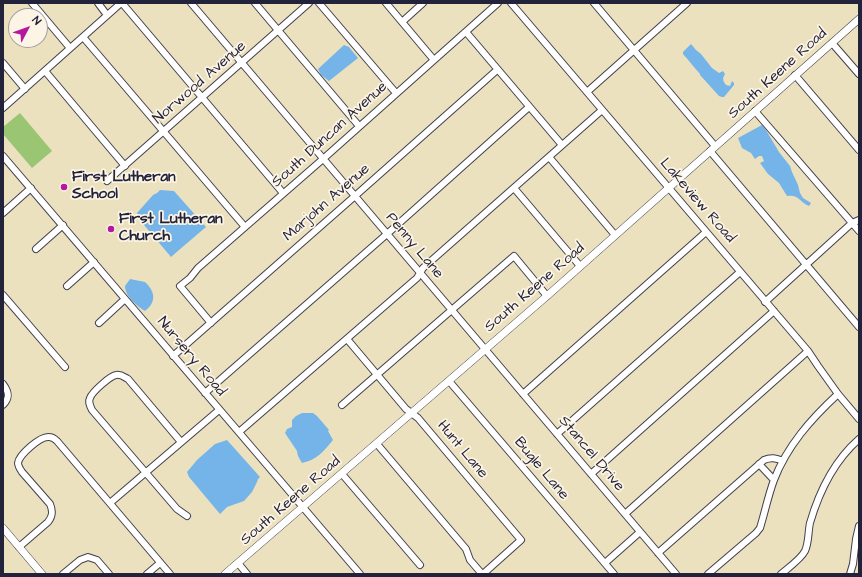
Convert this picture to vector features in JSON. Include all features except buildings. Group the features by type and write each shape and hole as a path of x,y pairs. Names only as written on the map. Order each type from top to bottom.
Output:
{"main road":[{"name":"South Keene Road","path":"226,574 547,296 859,19"},
{"path":"3,528 42,574"}],"street":[{"path":"32,3 70,48"},
{"path":"98,3 107,14"},
{"path":"3,108 121,3 284,193"},
{"name":"Penny Lane","path":"191,3 485,350"},
{"path":"255,3 359,126"},
{"name":"Norwood Avenue","path":"107,181 309,3"},
{"path":"319,3 396,93"},
{"path":"386,3 434,60"},
{"path":"402,22 423,3"},
{"name":"South Duncan Avenue","path":"211,323 180,286 190,278 198,268 498,3"},
{"name":"Lakeview Road","path":"511,3 808,351 838,394 859,419"},
{"path":"594,3 634,50 806,264 859,327"},
{"path":"587,92 687,3"},
{"path":"466,32 562,145"},
{"path":"83,37 245,227"},
{"path":"832,43 859,74"},
{"path":"3,63 25,89"},
{"name":"Marjohn Avenue","path":"173,356 497,70"},
{"path":"44,71 125,166"},
{"path":"795,75 859,150"},
{"path":"205,393 387,234 529,107"},
{"path":"238,432 417,278 423,268 602,110"},
{"path":"755,111 859,231"},
{"name":"Nursery Road","path":"3,156 360,574"},
{"path":"549,157 615,235"},
{"path":"3,212 31,188"},
{"path":"514,188 580,266"},
{"path":"765,302 852,223 859,220"},
{"path":"36,249 63,225"},
{"path":"523,394 706,232"},
{"path":"342,405 514,256 547,296"},
{"path":"67,286 94,262"},
{"path":"557,434 740,272"},
{"path":"3,295 65,367"},
{"path":"99,323 125,300"},
{"path":"590,474 774,311"},
{"name":"Hunt Lane","path":"346,339 406,409 418,418 522,540 482,574"},
{"name":"Stancel Drive","path":"485,350 676,574"},
{"path":"624,514 808,351"},
{"path":"181,442 128,379 123,376 114,375 92,393 89,400 89,405 92,410 177,510 187,516"},
{"name":"Bugle Lane","path":"449,381 614,574"},
{"path":"3,384 8,396 3,405"},
{"path":"708,574 760,528 774,480 783,461 793,444 806,427 821,409 838,394"},
{"path":"110,503 219,410"},
{"path":"19,547 48,522 52,515 50,504 22,472 18,462 23,454 40,440 44,437 49,437 54,438 57,441 170,574"},
{"path":"781,574 805,551 809,526 820,494 838,462 859,439"},
{"path":"377,444 466,549 470,560 482,574"},
{"path":"658,553 764,460 775,458 783,461"},
{"path":"760,464 774,480"},
{"path":"342,474 420,565"},
{"path":"850,574 859,526"},
{"path":"605,563 640,532"},
{"path":"63,574 80,560 88,557 97,560 108,574"},
{"path":"147,574 160,563"},
{"path":"238,563 247,574"}],"green space":[{"path":"20,113 52,151 32,168 3,134 3,127"}],"water":[{"path":"691,44 712,68 719,73 723,71 725,74 723,80 726,85 730,86 732,81 734,83 724,97 719,96 683,54 683,52"},
{"path":"344,45 349,47 358,58 329,81 321,75 318,69"},
{"path":"762,125 790,166 800,193 803,198 811,203 809,206 794,196 787,196 779,183 768,174 760,163 764,161 762,156 755,159 751,153 742,148 738,138"},
{"path":"160,190 174,191 206,227 171,257 139,219 137,213 153,195"},
{"path":"130,279 145,282 153,293 153,300 149,308 145,311 135,304 127,293 125,286"},
{"path":"302,413 313,413 317,416 329,430 328,431 333,440 312,460 302,463 297,451 285,433 287,429 292,427 292,420"},
{"path":"227,440 260,477 252,492 244,501 227,507 220,514 189,477 187,472 197,460 215,444"}],"place":[{"name":"First Lutheran School","path":"64,187"},
{"name":"First Lutheran Church","path":"111,229"}]}
